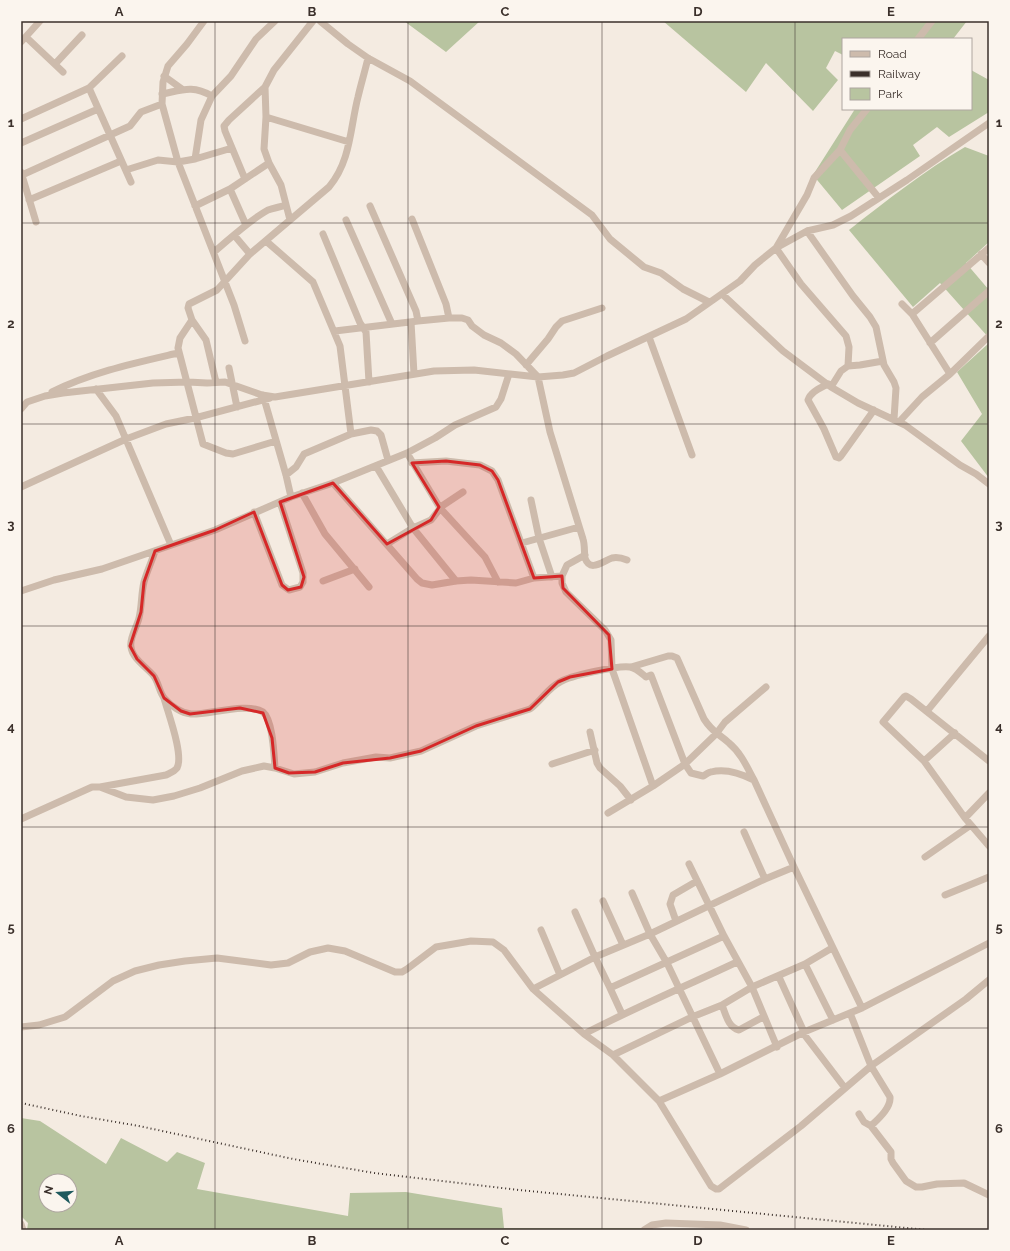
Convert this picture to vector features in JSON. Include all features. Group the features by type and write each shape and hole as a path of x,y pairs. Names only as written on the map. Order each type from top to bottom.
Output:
{"street":[{"path":"21,42 40,21"},
{"path":"204,21 168,66 164,76 162,104 178,162 234,305 245,341"},
{"path":"194,159 201,120 212,96 231,76 256,39 275,21"},
{"path":"245,179 225,131 226,124 265,87 274,70 313,21"},
{"path":"320,21 368,58 410,81 592,215 610,239 644,267 661,273 683,289 709,302"},
{"path":"919,38 932,21"},
{"path":"55,64 82,35"},
{"path":"26,36 63,72"},
{"path":"21,119 89,88 122,56"},
{"path":"216,382 206,340 192,320 188,308 189,304 211,294 225,282 250,254 329,187 336,179 345,160 368,58"},
{"path":"164,76 182,89"},
{"path":"265,87 266,117 264,149 269,163 281,185 290,220"},
{"path":"89,88 109,135 132,182"},
{"path":"162,94 182,89 194,89 212,96"},
{"path":"36,222 21,173 130,126 141,112 162,104"},
{"path":"21,143 98,109"},
{"path":"776,248 807,196 814,178 840,150 850,130 866,110"},
{"path":"266,117 349,142"},
{"path":"21,487 126,439 166,424 237,407 263,397 275,397 434,371 468,370 538,377 574,373 686,319 740,281 755,265 776,248 807,231 833,225 843,220 879,198 989,123"},
{"path":"126,170 158,160 178,162 232,148"},
{"path":"840,150 879,198"},
{"path":"30,200 122,161"},
{"path":"195,206 230,188 269,163"},
{"path":"230,188 246,225"},
{"path":"214,252 246,225 268,210 286,205"},
{"path":"370,206 416,311 414,374"},
{"path":"412,219 446,304 449,318"},
{"path":"346,220 392,324"},
{"path":"807,231 874,322 878,333 885,368 896,388 897,420"},
{"path":"323,234 360,323 366,332 369,382"},
{"path":"234,235 250,254"},
{"path":"266,240 313,282 335,331 340,346 351,434"},
{"path":"776,248 787,266 801,284 846,336 849,347 848,366"},
{"path":"912,314 989,248"},
{"path":"981,254 989,263"},
{"path":"930,344 989,291"},
{"path":"722,294 783,351 830,386 858,403 897,420 913,430 960,466 976,474 989,484"},
{"path":"902,304 912,314 950,374"},
{"path":"526,365 562,321 602,308"},
{"path":"335,331 415,321 462,318 468,320 472,326 484,335 501,343 516,354 538,377 550,432 584,544 587,562 593,566 617,557 627,560"},
{"path":"192,320 180,338 178,354 188,382 195,418 203,444 226,454 237,454 276,441"},
{"path":"897,420 950,374 989,336"},
{"path":"648,337 692,455"},
{"path":"21,408 28,402 45,396 71,383 118,367 178,354"},
{"path":"874,410 839,458 836,457 824,429 808,400 809,396 814,391 830,386 841,370 848,366 860,366 883,361"},
{"path":"229,368 237,407"},
{"path":"21,591 54,580 102,569 215,530 290,497 333,483 407,453 455,425 496,407 501,399 509,374"},
{"path":"45,396 153,383 188,382 203,384 225,382 263,397"},
{"path":"96,389 116,416 171,545"},
{"path":"263,397 286,475 290,497"},
{"path":"286,475 296,467 304,454 351,434 371,430 377,431 381,435 388,460"},
{"path":"407,453 440,508 485,557 498,582"},
{"path":"412,463 446,461 480,466 488,468 492,471 498,480 534,578"},
{"path":"376,466 413,528 456,580"},
{"path":"333,483 422,583 432,585 456,580 522,582 534,578 562,576"},
{"path":"387,544 413,528 431,520 440,508 462,492"},
{"path":"302,493 325,534 369,587"},
{"path":"531,500 539,538 552,577"},
{"path":"254,512 282,586 289,590 300,587 303,582 303,573 280,502"},
{"path":"522,543 578,527"},
{"path":"21,819 88,788 166,775 173,772 176,768 179,761 178,749 164,698 154,676 137,659 130,646 141,612 144,582 155,550"},
{"path":"585,555 567,565 562,576 563,588 609,635 611,640 612,669 653,786"},
{"path":"323,581 355,569"},
{"path":"927,711 989,636"},
{"path":"100,787 126,797 153,800 174,796 200,788 242,771 264,766 294,774 309,773 321,771 343,763 376,757 390,758 422,751 476,726 530,709 536,705 558,682 570,677 631,667 668,656 675,657 677,658 709,728 729,743 744,759 832,948 862,1008"},
{"path":"631,667 646,677 651,675 685,764 691,772 696,775 703,776 711,772 728,771 754,780"},
{"path":"608,813 653,786 685,764 716,734 725,722 766,687"},
{"path":"989,761 906,696 883,722 924,761 965,818 989,846"},
{"path":"164,698 180,711 190,714 240,708 256,709 263,713 268,719 272,738 275,768"},
{"path":"590,732 597,763 600,768 620,786 631,800"},
{"path":"924,761 955,734"},
{"path":"552,764 595,750"},
{"path":"965,818 989,793"},
{"path":"925,857 971,825"},
{"path":"744,832 765,879"},
{"path":"689,864 737,962 752,987 763,1017 777,1047"},
{"path":"533,989 595,958 794,867"},
{"path":"945,895 989,877"},
{"path":"676,921 670,904 673,895 697,881"},
{"path":"632,893 650,934 667,963 720,1074"},
{"path":"603,901 623,945"},
{"path":"575,912 622,1014"},
{"path":"540,930 560,975"},
{"path":"610,988 724,936"},
{"path":"21,1027 39,1025 59,1020 113,981 145,968 185,960 217,958 271,965 288,963 310,952 328,948 345,951 395,972 402,972 436,948 471,941 493,942 504,950 533,989 584,1034 613,1055 659,1101 711,1186 719,1189 801,1126 871,1066 966,999 989,980"},
{"path":"659,1101 777,1047 803,1032 862,1008 989,943"},
{"path":"613,1055 692,1017 722,1005 752,987 805,964 832,948"},
{"path":"584,1034 622,1014 737,962"},
{"path":"805,964 833,1020"},
{"path":"779,976 803,1032 845,1088"},
{"path":"722,1005 730,1026 739,1030 763,1017"},
{"path":"850,1013 871,1066 891,1101 871,1126"},
{"path":"859,1114 864,1122 871,1126 891,1152 891,1159 893,1163 909,1184 922,1187 937,1184 964,1183 989,1195"},
{"path":"644,1230 652,1225 666,1223 720,1225 746,1230"},
{"path":"21,1224 23,1230"}],"highlighted area":[{"path":"446,461 480,465 492,471 498,480 534,578 562,576 563,588 609,635 612,669 570,677 558,682 530,709 476,726 421,751 390,758 343,763 315,772 289,773 275,768 272,738 263,713 240,708 190,714 181,711 164,698 154,676 137,659 130,646 141,612 144,582 155,551 215,530 254,512 282,585 288,590 301,587 304,577 280,502 333,483 387,544 431,520 439,507 412,463"}],"green space":[{"path":"404,21 480,21 446,52"},
{"path":"663,21 967,21 954,38 842,38 842,54 835,51 826,68 838,80 813,111 766,63 746,92"},
{"path":"972,71 989,80 989,112 949,137 937,127 913,145 920,156 842,210 813,175 854,110 972,110"},
{"path":"965,147 989,156 989,242 966,263 989,290 989,338 940,283 913,307 849,230 920,176"},
{"path":"989,343 989,478 961,441 982,414 957,372"},
{"path":"21,1118 40,1121 106,1164 121,1138 167,1162 177,1152 205,1163 197,1189 348,1216 350,1193 406,1192 502,1208 504,1228 643,1228 665,1230 27,1230 28,1223 21,1216"}],"railway":[{"path":"21,1103 81,1116 139,1126 293,1159 374,1173 519,1190 927,1230"}]}
